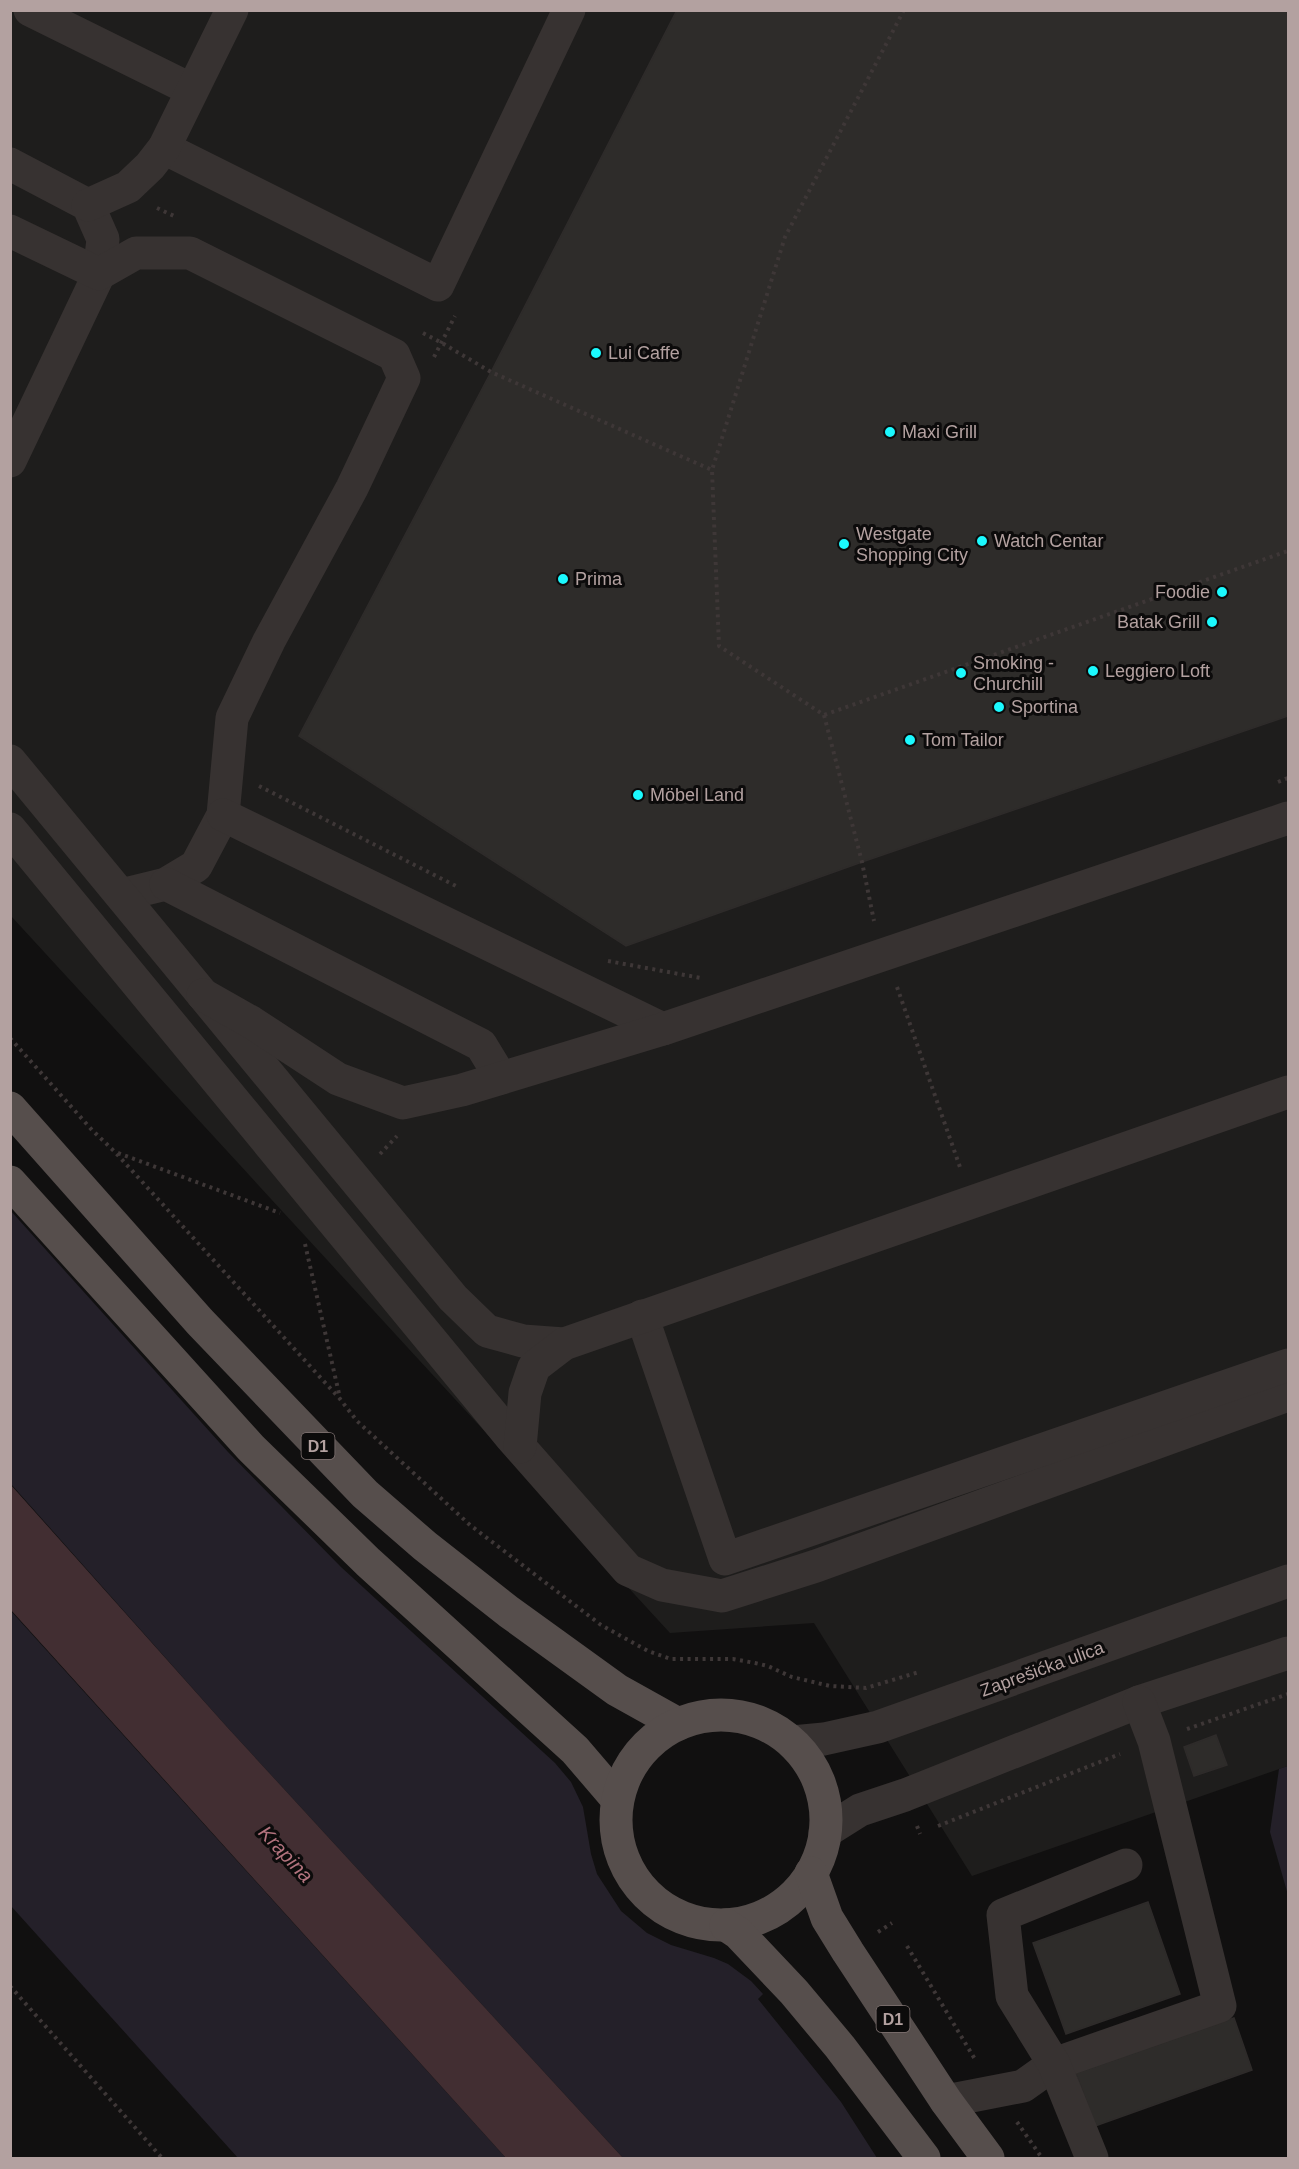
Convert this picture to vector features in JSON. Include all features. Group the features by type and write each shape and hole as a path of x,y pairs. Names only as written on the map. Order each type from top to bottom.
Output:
{"main road":[{"name":"D1","path":"10,1108 200,1322 365,1494 425,1546 509,1612 617,1690 678,1724"},
{"path":"10,1182 259,1456 368,1562 575,1750 617,1799"},
{"path":"729,1716 754,1721 771,1728 792,1742 804,1755 822,1788 826,1814 822,1847 811,1873 801,1888 779,1907 751,1921 726,1925 707,1924 674,1915 660,1907 634,1879 620,1849 616,1832 617,1799 623,1780 645,1747 657,1736 693,1718 729,1716"},
{"name":"D1","path":"811,1873 827,1918 946,2101 988,2158"},
{"path":"726,1925 738,1933 794,1992 840,2046 924,2158"}],"street":[{"path":"30,10 192,90"},
{"path":"88,205 129,187 164,148 232,10"},
{"path":"164,148 438,285 568,10"},
{"path":"10,164 88,205 102,239 99,274 10,461"},
{"path":"10,231 99,274"},
{"path":"99,274 136,253 189,253 394,355 404,378 352,488 269,641 232,718 223,815 196,866 166,884 121,895"},
{"path":"10,761 453,1298 487,1332 523,1341 564,1344"},
{"path":"223,815 663,1029"},
{"path":"203,995 251,1022 338,1079 403,1103 462,1090 663,1029 1288,818"},
{"path":"10,829 520,1447 628,1570 662,1585 722,1596 816,1566 1288,1395"},
{"path":"166,884 481,1045 501,1078"},
{"path":"520,1447 525,1393 534,1367 564,1344 1288,1092"},
{"path":"642,1316 725,1559 1288,1365"},
{"name":"Zaprešićka ulica","path":"792,1742 824,1739 878,1727 1288,1581"},
{"path":"825,1832 860,1810 905,1795 1139,1702 1288,1653"},
{"path":"946,2101 1023,2086 1054,2064 1220,2006 1154,1741 1139,1702"},
{"path":"1092,2158 1054,2064 1012,1996 1003,1915 1126,1865"}],"path":[{"path":"904,10 785,237 712,470 719,646 824,715 1288,551"},
{"path":"431,364 458,310"},
{"path":"1277,783 1288,778"},
{"path":"256,784 465,891"},
{"path":"601,960 710,979"},
{"path":"10,1038 332,1390 357,1421 470,1525 601,1625 648,1652 671,1659 733,1659 768,1666 792,1677 830,1686 866,1688 930,1669"},
{"path":"115,1152 289,1217"},
{"path":"1180,1731 1288,1694"},
{"path":"938,1826 1120,1754"},
{"path":"907,1946 996,2092 1042,2158"},
{"path":"10,1986 162,2158"}],"shaded area":[{"path":"11,11 1288,11 1288,1766 972,1876 814,1623 670,1633 11,916"},
{"path":"10,1210 228,1452 341,1567 555,1763 571,1782 583,1807 597,1874 621,1911 647,1933 671,1945 728,1964 751,1981 763,1994 758,1999 841,2102 877,2158 623,2158 227,1727 11,1484"},
{"path":"10,1610 506,2158 238,2158 11,1906"},
{"path":"1288,1766 1288,1895 1270,1832 1279,1769"}],"water":[{"name":"Krapina","path":"10,1484 227,1727 623,2158 506,2158 11,1610"}],"building":[{"name":"Westgate Shopping City","path":"677,10 1288,10 1288,716 862,862 626,946 299,736 491,372"},
{"path":"1216,1735 1227,1765 1194,1776 1184,1747"},
{"path":"1148,1902 1180,1994 1066,2034 1033,1943"},
{"path":"1234,2018 1252,2070 1095,2126 1076,2073"}],"place":[{"name":"Lui Caffe","path":"596,353"},
{"name":"Maxi Grill","path":"890,432"},
{"name":"Watch Centar","path":"982,541"},
{"name":"Westgate Shopping City","path":"844,544"},
{"name":"Prima","path":"563,579"},
{"name":"Foodie","path":"1222,592"},
{"name":"Batak Grill","path":"1212,622"},
{"name":"Leggiero Loft","path":"1093,671"},
{"name":"Smoking - Churchill","path":"961,673"},
{"name":"Sportina","path":"999,707"},
{"name":"Tom Tailor","path":"910,740"},
{"name":"Möbel Land","path":"638,795"}]}
